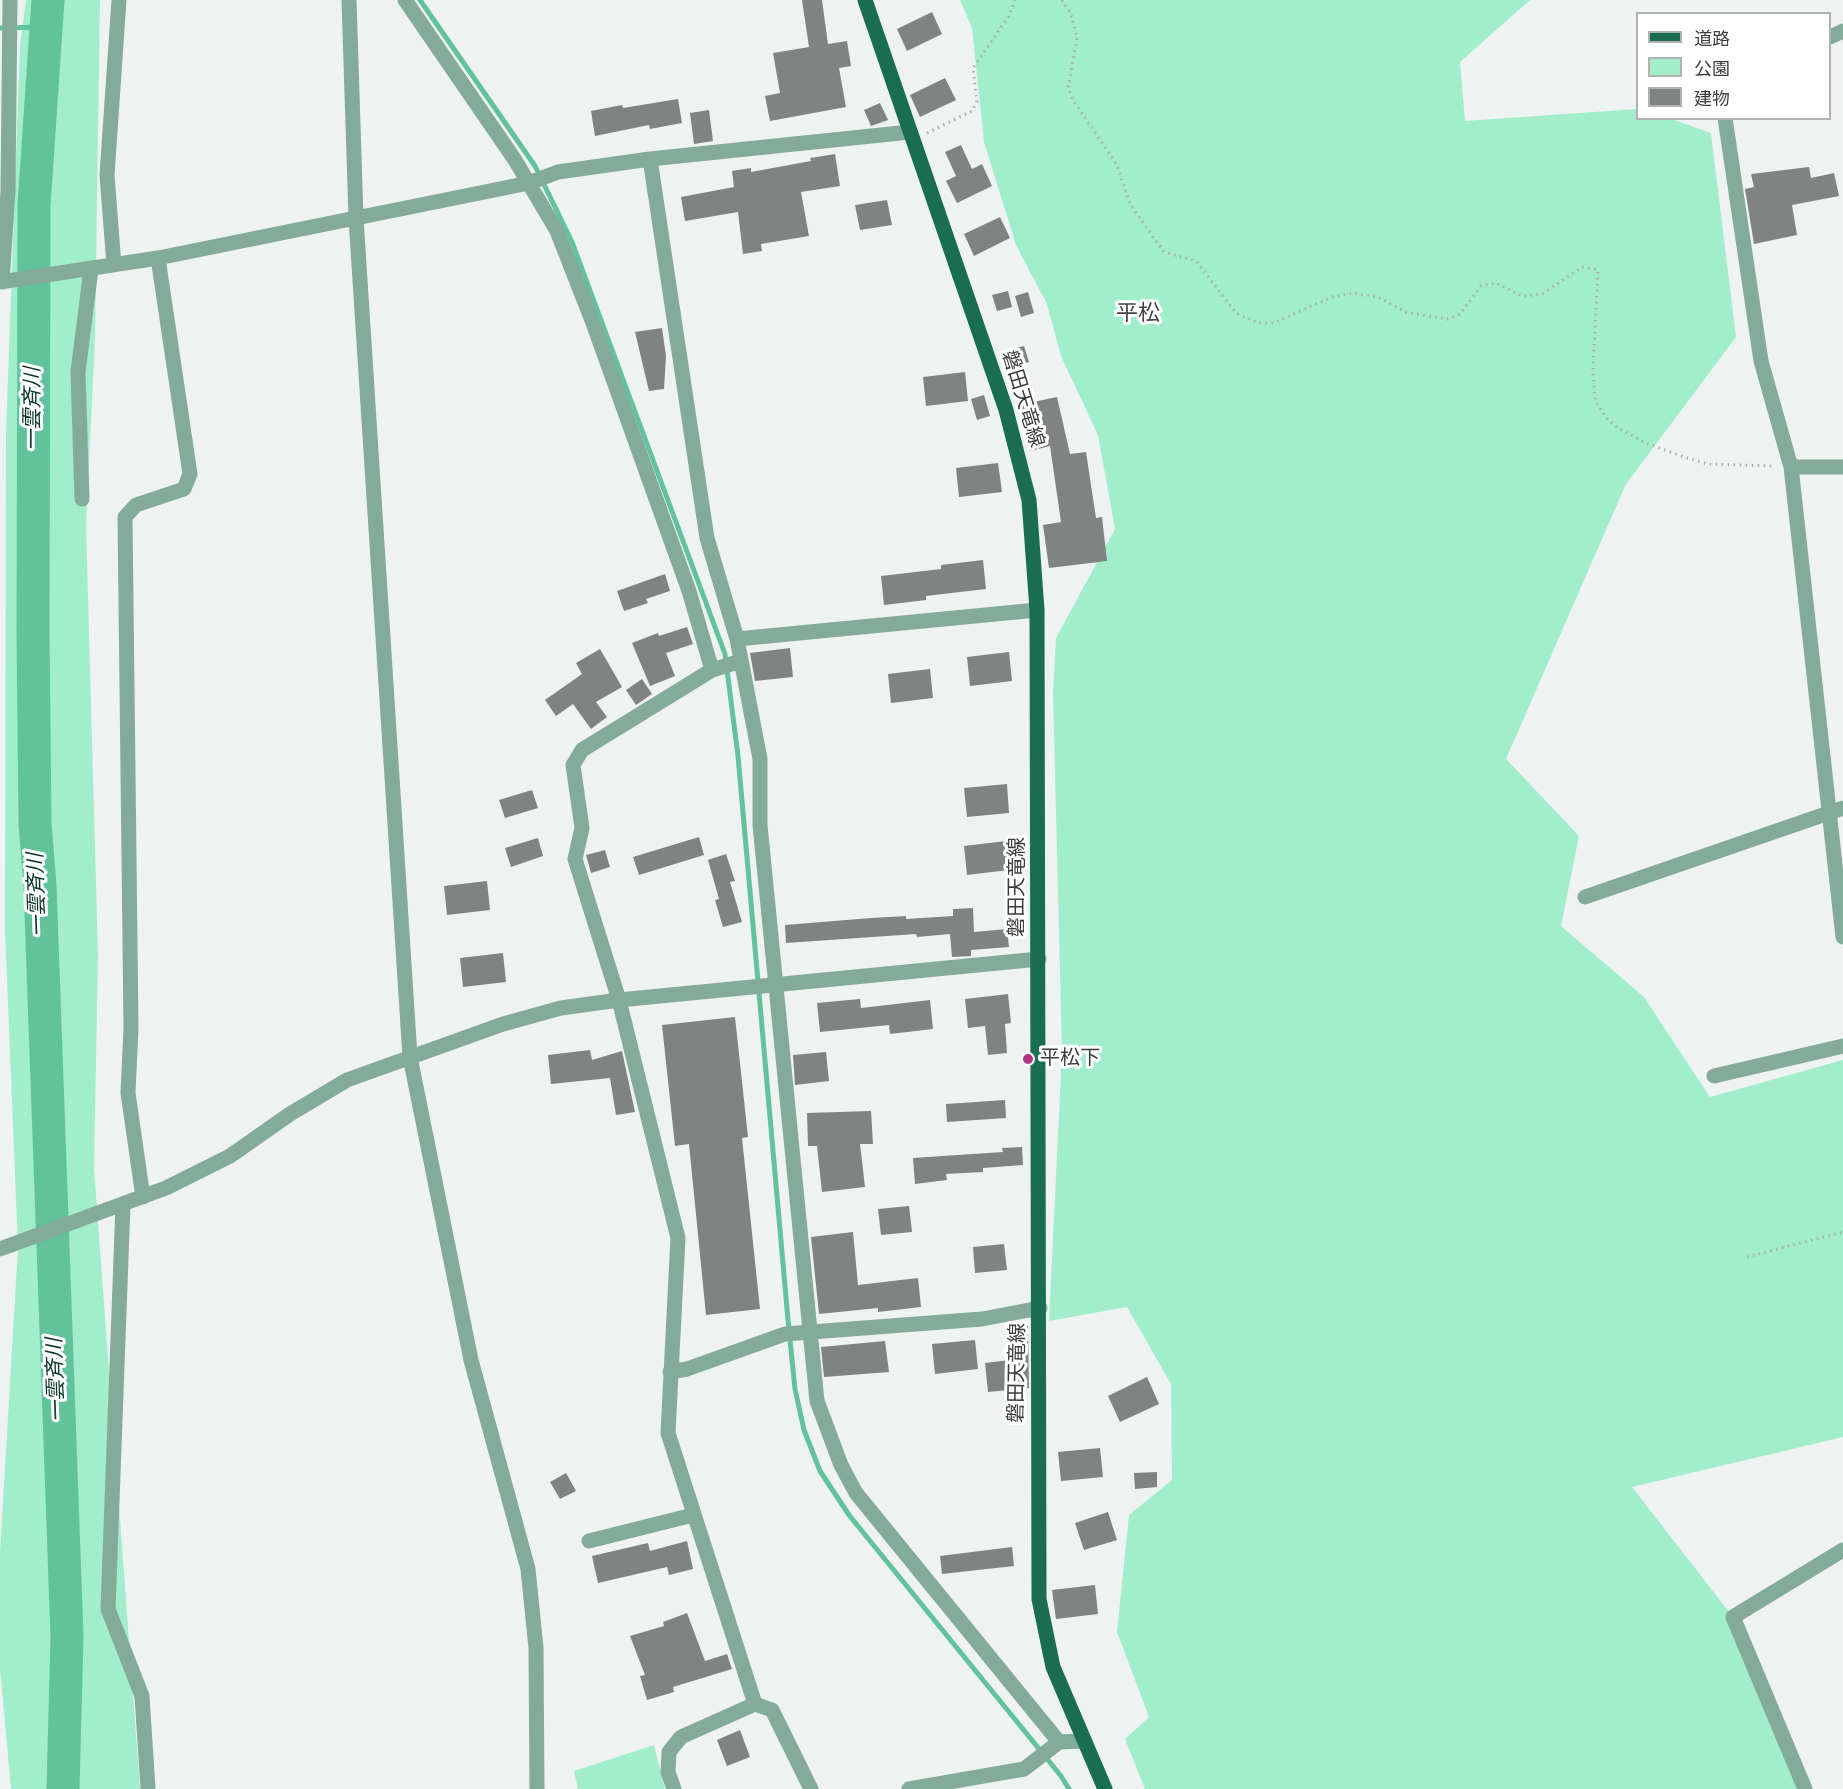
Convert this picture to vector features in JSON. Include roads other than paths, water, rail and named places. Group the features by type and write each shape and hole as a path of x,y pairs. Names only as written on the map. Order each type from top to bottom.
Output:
{"main road":[{"name":"磐田天竜線","path":"865,0 1006,410 1029,500 1037,610 1039,1599 1053,1666 1105,1789"}],"street":[{"path":"10,0 8,191 1,282 158,258 532,182 551,174 650,159 910,132"},
{"path":"114,265 107,175 119,0"},
{"path":"349,0 356,218 410,1057 471,1360 528,1569 536,1648 537,1789"},
{"path":"405,0 532,182 557,231 593,323 688,591 712,670"},
{"path":"1725,120 1761,361 1791,467 1836,810 1843,937"},
{"path":"650,159 707,538 737,639 760,759 760,825 773,986 805,1332 817,1401 841,1465 856,1493 1057,1744"},
{"path":"143,1197 128,1093 131,1017 125,517 136,506 184,489 190,474 158,258"},
{"path":"82,499 78,372 86,270"},
{"path":"1791,467 1843,467"},
{"path":"737,639 1037,610"},
{"path":"741,661 712,670 582,750 573,765 582,828 574,859 619,1000 678,1238 668,1434 755,1704"},
{"path":"1585,897 1836,810"},
{"path":"0,1249 166,1188 230,1156 290,1114 347,1080 532,1016 561,1008 619,1000 1039,959"},
{"path":"1714,1076 1843,1046"},
{"path":"123,1204 108,1609 142,1696 148,1789"},
{"path":"670,1372 687,1369 785,1334 982,1319 1040,1308"},
{"path":"589,1541 693,1515"},
{"path":"1805,1789 1733,1617 1843,1550"},
{"path":"674,1789 668,1772 669,1752 681,1737 755,1704 772,1710 811,1789"},
{"path":"909,1789 1024,1769 1057,1744 1083,1741"}],"waterway":[{"name":"一雲斉川","path":"48,0 34,205 33,632 35,824 40,885 67,1637 63,1789"},
{"path":"420,0 535,166 572,242 725,654 738,756 795,1389 804,1430 820,1471 849,1515 1061,1776 1069,1789"},
{"path":"0,28 46,27"}],"place":[{"name":"平松下","path":"1028,1059"}],"district":[{"name":"平松","path":"1138,314"}]}
